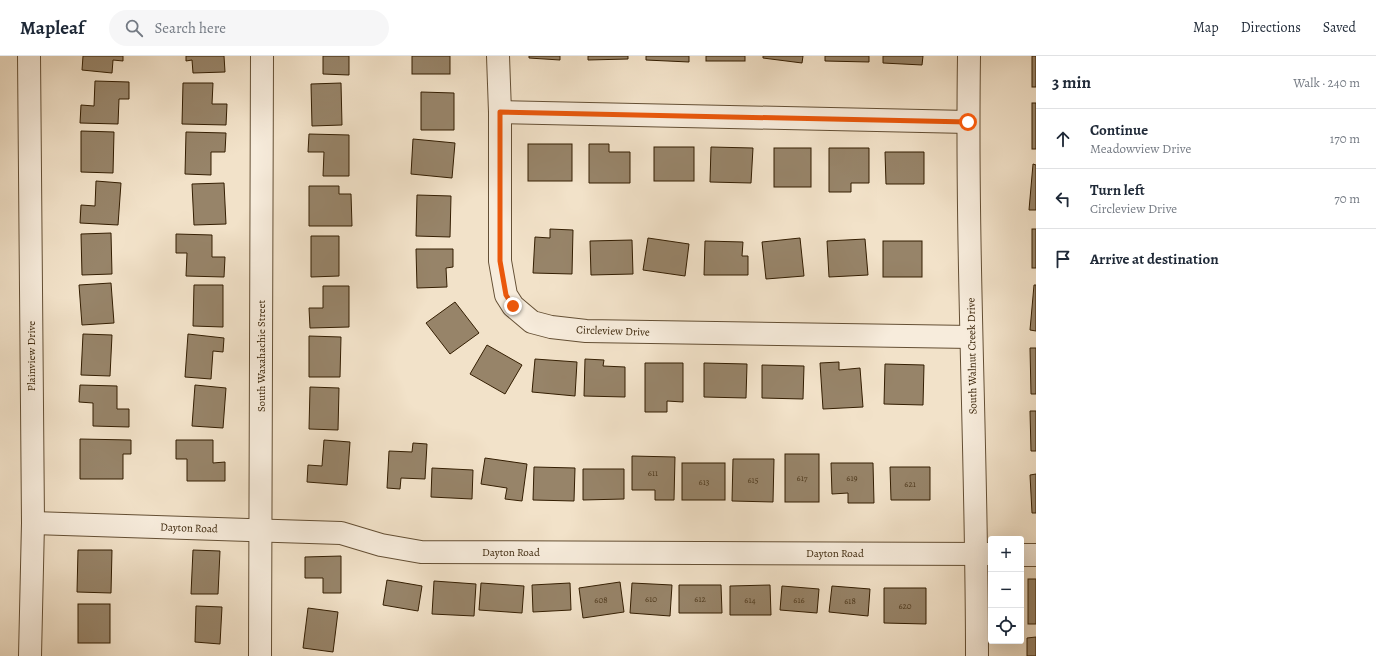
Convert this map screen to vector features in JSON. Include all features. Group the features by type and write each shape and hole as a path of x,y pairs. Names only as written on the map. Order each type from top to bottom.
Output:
{"street":[{"name":"Plainview Drive","path":"29,56 33,523 30,656"},
{"name":"South Waxahachie Street","path":"260,656 262,56"},
{"name":"Circleview Drive","path":"498,56 500,112 500,261 506,295 513,306 532,322 551,327 586,332 971,337"},
{"name":"South Walnut Creek Drive","path":"969,56 968,122 971,337 984,554 977,656"},
{"path":"500,112 968,122"},
{"name":"Dayton Road","path":"33,523 341,533 381,545 420,552 984,554"},
{"path":"1024,555 1036,555"}],"building":[{"path":"83,56 123,56 123,61 113,60 112,73 82,70"},
{"path":"186,56 224,56 225,72 193,73 192,60 186,61"},
{"path":"323,56 349,56 349,75 323,74"},
{"path":"412,56 450,56 450,74 412,74"},
{"path":"529,56 560,56 560,60 529,58"},
{"path":"588,56 628,56 628,59 588,60"},
{"path":"646,56 689,56 689,62 646,60"},
{"path":"706,56 745,56 745,61 706,61"},
{"path":"763,56 803,56 802,63 763,58"},
{"path":"825,56 869,56 869,62 825,61"},
{"path":"883,56 923,56 922,65 883,63"},
{"path":"1032,56 1036,56 1036,87 1032,87"},
{"path":"95,81 129,82 129,99 119,99 118,124 80,123 81,105 94,106"},
{"path":"183,83 213,83 212,104 227,104 226,125 182,124"},
{"path":"341,83 342,125 312,126 311,84"},
{"path":"421,92 454,93 454,130 421,130"},
{"path":"1032,103 1036,103 1036,149 1032,149"},
{"path":"81,131 114,132 113,173 81,172"},
{"path":"186,132 226,133 225,152 211,152 211,175 185,174"},
{"path":"309,134 349,135 349,176 323,176 324,152 308,152"},
{"path":"413,139 455,143 452,178 411,174"},
{"path":"528,144 572,144 572,181 528,181"},
{"path":"589,144 609,144 609,152 630,152 630,183 589,183"},
{"path":"654,147 694,147 694,181 654,181"},
{"path":"711,147 753,148 751,183 710,182"},
{"path":"774,148 811,148 811,187 774,187"},
{"path":"829,148 869,148 869,183 851,183 851,192 829,192"},
{"path":"885,152 924,152 924,184 886,184"},
{"path":"1033,164 1036,165 1036,210 1029,210"},
{"path":"96,181 121,183 118,225 80,223 81,205 95,206"},
{"path":"224,183 226,224 194,225 192,184"},
{"path":"309,186 339,186 339,194 351,194 352,226 309,226"},
{"path":"417,195 451,196 450,237 416,236"},
{"path":"550,229 573,230 572,274 533,273 535,237 550,238"},
{"path":"1032,229 1036,229 1036,268 1032,268"},
{"path":"111,233 112,274 82,275 81,234"},
{"path":"176,234 212,235 212,257 225,257 224,277 186,276 187,253 176,253"},
{"path":"311,236 339,236 339,276 311,277"},
{"path":"648,238 689,244 685,276 643,270"},
{"path":"800,238 804,276 766,279 762,242"},
{"path":"865,239 868,275 829,277 827,241"},
{"path":"632,240 633,274 591,275 590,241"},
{"path":"705,241 743,242 742,256 748,256 748,275 704,275"},
{"path":"883,241 922,241 922,277 883,277"},
{"path":"416,249 453,249 453,267 446,268 447,287 417,288"},
{"path":"111,283 114,323 82,325 79,285"},
{"path":"194,285 223,285 223,327 193,326"},
{"path":"1034,285 1036,285 1036,331 1030,330"},
{"path":"323,286 349,286 349,327 310,328 309,308 323,308"},
{"path":"455,302 479,333 450,354 426,323"},
{"path":"83,334 112,335 110,376 81,375"},
{"path":"188,334 224,338 223,352 213,351 211,379 185,377"},
{"path":"309,336 341,337 340,377 309,377"},
{"path":"487,345 522,365 505,394 470,374"},
{"path":"1030,348 1036,348 1036,394 1031,394"},
{"path":"535,359 577,362 575,396 532,392"},
{"path":"585,359 604,360 603,366 625,367 625,397 584,396"},
{"path":"839,362 839,370 860,368 863,407 823,409 820,363"},
{"path":"645,363 683,363 683,402 667,401 667,412 645,412"},
{"path":"704,363 747,364 746,398 704,397"},
{"path":"885,364 924,365 923,405 884,404"},
{"path":"762,365 804,366 803,399 762,398"},
{"path":"80,385 117,386 117,409 129,409 129,427 93,426 93,403 79,402"},
{"path":"195,385 226,388 223,428 192,426"},
{"path":"310,387 339,388 338,430 309,429"},
{"path":"1030,411 1036,411 1036,451 1031,451"},
{"path":"80,439 131,440 131,454 123,454 123,479 80,479"},
{"path":"176,440 213,440 213,463 225,462 225,481 187,481 187,459 176,459"},
{"path":"324,440 350,442 347,485 307,482 308,465 322,466"},
{"path":"413,443 427,444 425,479 401,478 400,489 387,488 389,451 412,452"},
{"path":"785,454 819,454 819,502 785,502"},
{"path":"632,456 675,457 674,500 655,500 655,490 632,490"},
{"path":"485,458 527,464 522,501 505,499 507,488 481,484"},
{"path":"733,459 774,459 773,502 732,501"},
{"path":"682,463 725,463 725,500 682,500"},
{"path":"831,463 873,463 874,503 848,503 848,493 832,494"},
{"path":"534,467 575,468 574,501 533,500"},
{"path":"890,467 930,467 930,500 891,500"},
{"path":"432,468 473,470 472,499 431,497"},
{"path":"583,469 624,469 624,499 583,500"},
{"path":"1036,474 1036,513 1032,513 1030,475"},
{"path":"78,550 112,550 111,593 77,592"},
{"path":"193,550 220,551 218,594 191,594"},
{"path":"341,556 341,593 323,593 323,578 305,578 305,557"},
{"path":"1028,579 1036,579 1036,624 1028,624"},
{"path":"387,580 422,586 418,611 383,605"},
{"path":"434,581 476,584 474,616 432,614"},
{"path":"620,582 624,612 583,618 579,588"},
{"path":"481,583 524,586 522,613 479,610"},
{"path":"570,583 571,610 533,612 532,585"},
{"path":"632,583 672,585 670,616 630,613"},
{"path":"679,585 721,585 722,613 679,613"},
{"path":"770,585 771,615 730,615 730,586"},
{"path":"782,586 819,589 817,613 780,610"},
{"path":"832,586 870,589 868,616 829,612"},
{"path":"884,588 926,588 926,624 884,623"},
{"path":"78,604 110,604 110,643 78,643"},
{"path":"196,606 222,607 220,644 195,642"},
{"path":"308,608 338,612 333,652 303,648"},
{"path":"1036,637 1036,656 1027,656 1027,638"}],"route":[{"path":"513,306 506,295 500,261 500,112 968,122"}]}
